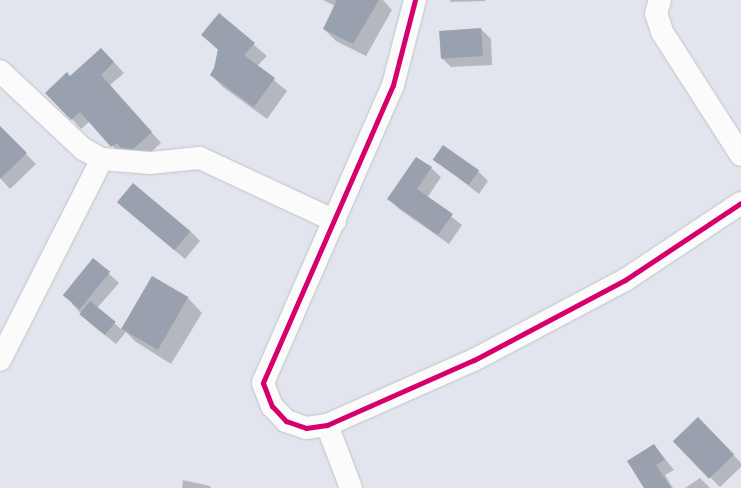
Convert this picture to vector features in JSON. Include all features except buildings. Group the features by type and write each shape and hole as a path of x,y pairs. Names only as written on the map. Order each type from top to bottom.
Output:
{"street":[{"path":"415,0 394,85 264,383 272,406 286,421 306,428 327,424 474,360 618,284 741,203"},
{"path":"660,0 656,13 662,32 741,155"},
{"path":"0,71 83,149 102,159 150,162 200,158 335,221"},
{"path":"0,360 102,159"},
{"path":"327,424 351,488"}],"cycle path":[{"path":"415,0 393,85 263,383 272,406 286,421 306,428 327,425 474,360 625,280 741,203"}]}
